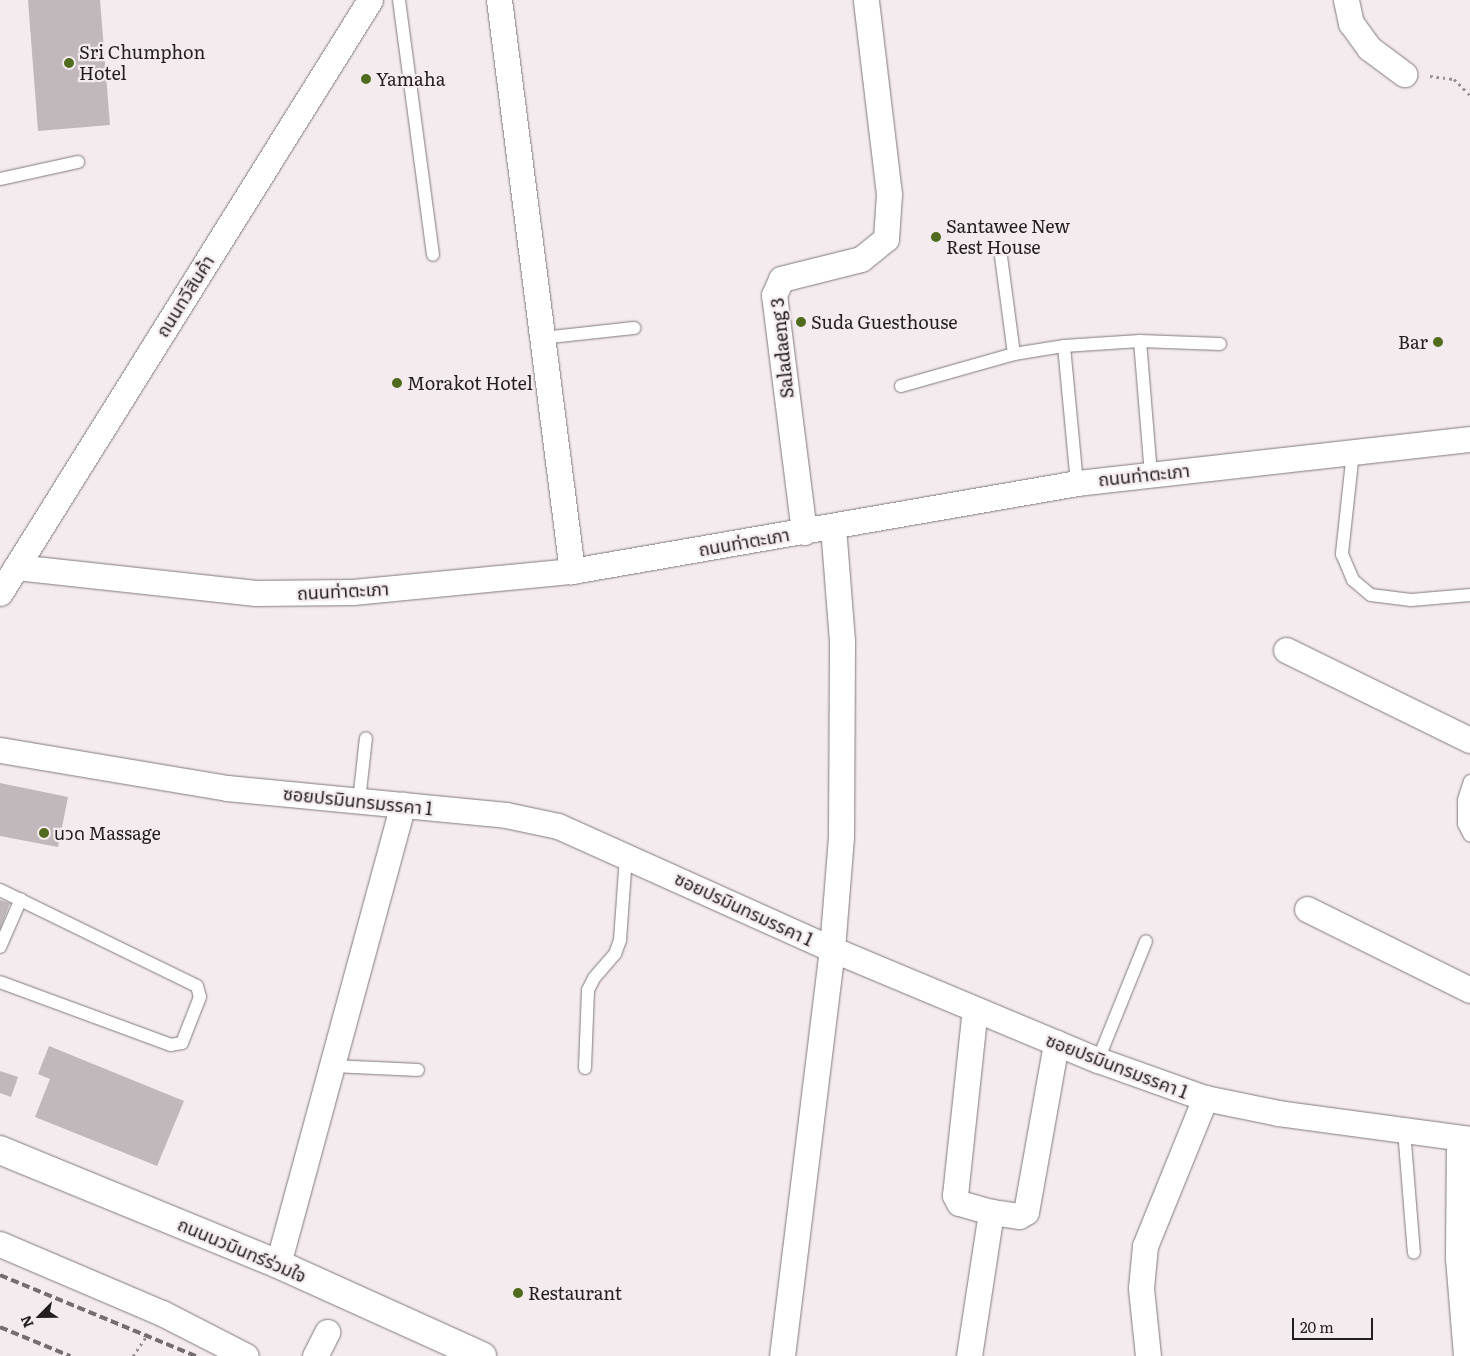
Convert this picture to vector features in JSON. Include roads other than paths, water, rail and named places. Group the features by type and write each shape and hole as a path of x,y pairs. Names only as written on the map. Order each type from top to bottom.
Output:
{"street":[{"name":"ถนนทวีสินค้า","path":"0,593 370,0"},
{"path":"499,0 572,571"},
{"name":"Saladaeng 3","path":"804,532 774,294 781,279 861,259 886,239 889,194 866,0"},
{"path":"1346,0 1351,23 1369,48 1404,74"},
{"name":"ถนนท่าตะเภา","path":"16,567 256,592 304,594 572,571 1077,483 1470,439"},
{"path":"782,1356 832,949 841,837 842,641 833,527"},
{"path":"1286,650 1470,740"},
{"name":"ซอยปรมินทรมรรคา 1","path":"0,750 227,788 506,816 558,826 832,949 1098,1060 1205,1098 1278,1113 1464,1138"},
{"path":"278,1264 403,805"},
{"path":"1307,909 1470,990"},
{"path":"975,1009 954,1195 959,1203 991,1212 1019,1216 1026,1212 1056,1043"},
{"path":"1148,1356 1141,1288 1145,1246 1205,1098"},
{"path":"1464,1138 1458,1258 1466,1356"},
{"name":"ถนนนวมินทร์ร่วมใจ","path":"0,1150 278,1264 482,1356"},
{"path":"969,1356 991,1212"},
{"path":"0,1244 162,1313 246,1356"},
{"path":"315,1356 327,1332"}],"lane":[{"path":"399,0 433,255"},
{"path":"0,178 78,162"},
{"path":"1000,248 1014,354"},
{"path":"542,338 634,328"},
{"path":"901,386 1014,354 1064,346 1140,341 1220,344"},
{"path":"1140,341 1151,474"},
{"path":"1064,346 1077,483"},
{"path":"1353,452 1342,554 1353,580 1371,595 1411,600 1470,594"},
{"path":"359,801 366,738"},
{"path":"1470,781 1464,800 1464,824 1470,836"},
{"path":"585,1068 588,990 594,978 615,954 620,940 626,856"},
{"path":"0,890 21,898 196,986 200,997 182,1043 171,1046 0,982"},
{"path":"0,947 21,898"},
{"path":"1098,1060 1146,941"},
{"path":"332,1066 418,1070"},
{"path":"1404,1130 1414,1253"}],"railway":[{"path":"0,1275 196,1356"},
{"path":"0,1327 70,1356"}],"place":[{"name":"Sri Chumphon Hotel","path":"69,63"},
{"name":"Yamaha","path":"366,79"},
{"name":"Santawee New Rest House","path":"936,237"},
{"name":"Suda Guesthouse","path":"801,322"},
{"name":"Bar","path":"1438,342"},
{"name":"Morakot Hotel","path":"397,383"},
{"name":"นวด Massage","path":"44,833"},
{"name":"Restaurant","path":"518,1293"}]}
